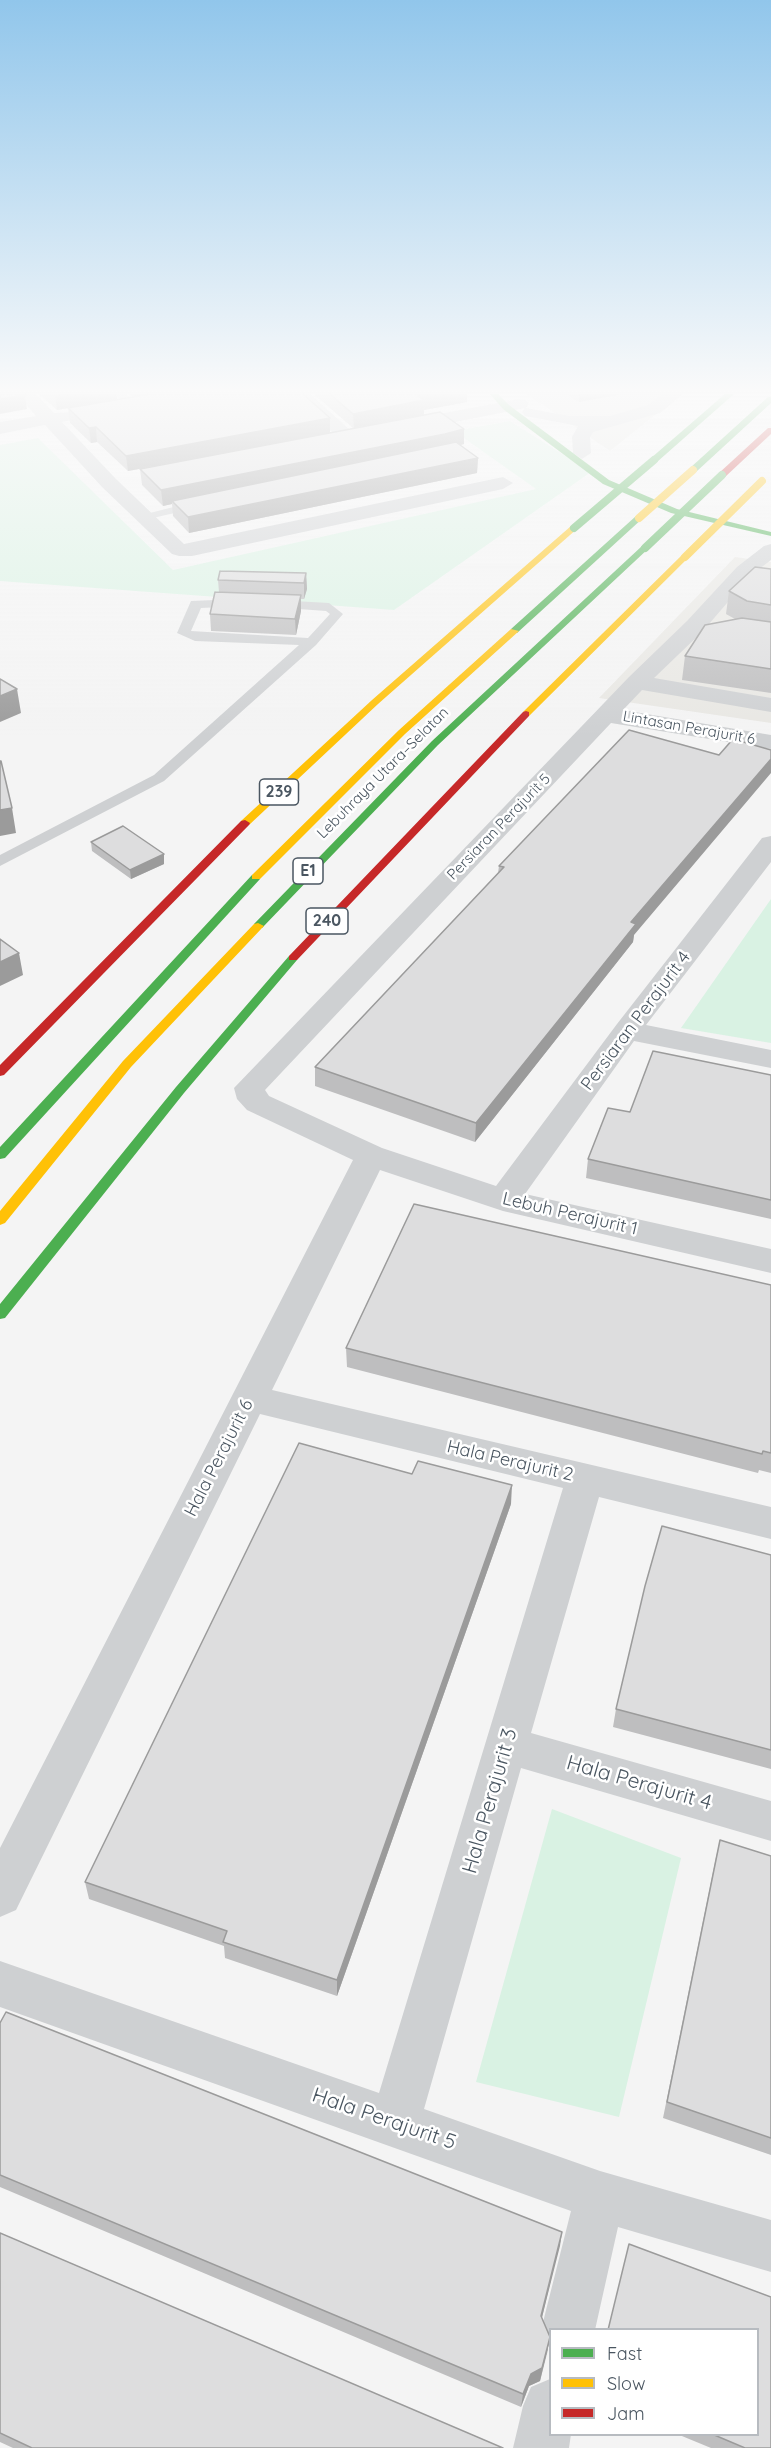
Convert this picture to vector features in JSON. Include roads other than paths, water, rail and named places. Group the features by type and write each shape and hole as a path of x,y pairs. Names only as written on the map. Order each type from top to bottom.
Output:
{"main road":[{"name":"239","path":"0,1072 212,854 375,702 597,508"},
{"name":"Lebuhraya Utara–Selatan","path":"0,1155 285,848 402,732 650,508"},
{"path":"668,508 771,534"},
{"name":"Lebuhraya Utara–Selatan","path":"0,1220 127,1064 348,830 435,743 687,508"},
{"path":"694,508 771,527"},
{"name":"240","path":"0,1314 180,1090 312,936 556,683 733,508"}],"street":[{"path":"136,508 175,547 192,550 386,508"},
{"name":"Persiaran Perajurit 5","path":"371,1156 258,1103 249,1094 253,1083 608,715 637,682 706,627 744,571 750,557 761,544 761,540 744,528"},
{"name":"Persiaran Perajurit 5","path":"744,571 771,550"},
{"path":"744,571 771,575"},
{"name":"Lintasan Perajurit 6","path":"637,682 771,705"},
{"name":"Lintasan Perajurit 6","path":"608,715 771,742"},
{"name":"Persiaran Perajurit 4","path":"503,1200 627,1030 760,875 771,844"},
{"path":"627,1030 771,1059"},
{"name":"Lebuh Perajurit 1","path":"371,1156 503,1200 771,1261"},
{"name":"Hala Perajurit 6","path":"0,1895 371,1156"},
{"name":"Hala Perajurit 2","path":"249,1398 771,1523"},
{"name":"Hala Perajurit 3","path":"395,2123 585,1479"},
{"name":"Hala Perajurit 4","path":"507,1745 771,1821"},
{"name":"Hala Perajurit 5","path":"0,1984 600,2196 771,2246"},
{"path":"568,2328 600,2196"},
{"path":"541,2448 549,2411"}],"lane":[{"path":"144,516 182,508"},
{"path":"0,861 159,778 311,642 338,614 335,610 324,606 208,602 196,604 184,633 195,637 311,642"}]}
